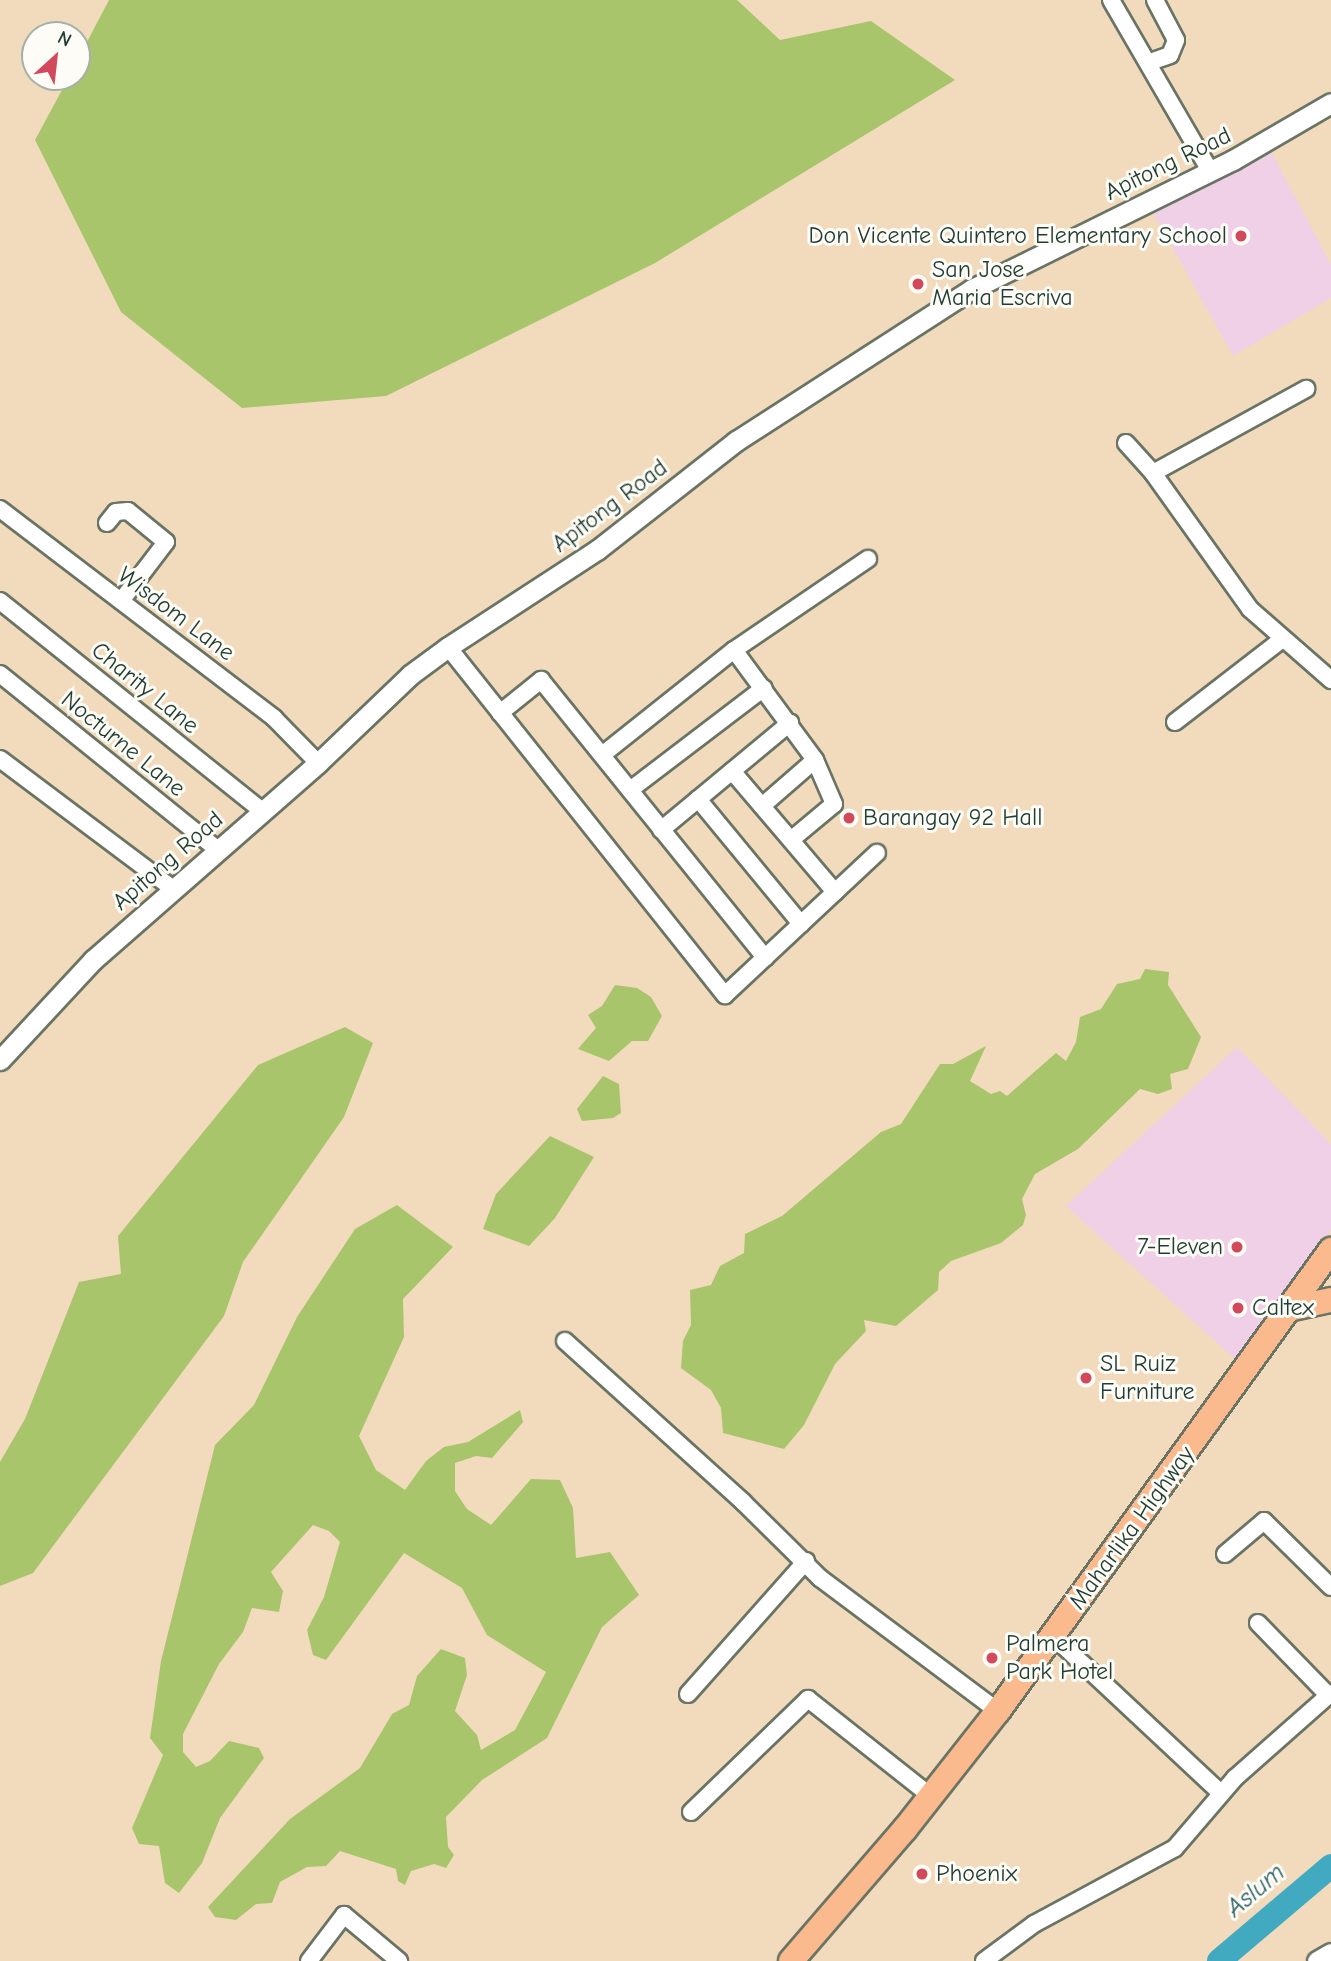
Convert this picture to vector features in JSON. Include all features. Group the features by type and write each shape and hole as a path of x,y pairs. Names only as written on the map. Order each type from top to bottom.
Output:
{"main road":[{"name":"Maharlika Highway","path":"791,1961 932,1797 998,1711 1293,1308 1331,1250"},
{"path":"1293,1308 1331,1300"}],"street":[{"path":"1111,0 1150,62 1210,171"},
{"path":"1150,62 1170,55 1176,40 1155,0"},
{"name":"Apitong Road","path":"0,1060 93,960 318,763 410,676 448,647 597,550 736,441 972,289 1210,171 1331,103"},
{"path":"1153,473 1306,388"},
{"path":"1126,443 1153,473 1250,609 1281,640 1331,680"},
{"name":"Wisdom Lane","path":"0,509 274,718 318,763"},
{"path":"107,523 116,512 128,511 166,542 121,601"},
{"path":"601,755 734,650 868,559"},
{"name":"Charity Lane","path":"0,601 262,811"},
{"path":"1175,722 1281,640"},
{"path":"448,647 725,995 877,853"},
{"path":"734,650 790,723 815,761 834,804 791,840"},
{"name":"Nocturne Lane","path":"0,674 217,849"},
{"path":"500,713 541,680 765,958"},
{"path":"630,790 764,688"},
{"path":"661,830 790,723"},
{"path":"0,759 173,889"},
{"path":"762,806 815,761"},
{"path":"732,771 835,892"},
{"path":"698,799 801,924"},
{"path":"565,1341 806,1561 820,1578 998,1711"},
{"path":"1225,1554 1264,1521 1331,1587"},
{"path":"688,1694 806,1561"},
{"path":"984,1961 1034,1924 1175,1848 1221,1793 1328,1702 1258,1623"},
{"path":"1053,1636 1221,1793"},
{"path":"691,1812 808,1699 932,1797"},
{"path":"318,1957 344,1915 399,1961"},
{"path":"1317,1961 1331,1953"}],"shaded area":[{"name":"Don Vicente Quintero Elementary School","path":"1270,149 1331,265 1331,298 1233,356 1150,207"},
{"path":"1237,1047 1331,1144 1331,1230 1311,1264 1236,1360 1066,1206"}],"green space":[{"path":"109,0 737,0 780,40 871,21 955,80 655,263 386,396 242,408 121,312 35,140 61,91 91,91 91,34"},
{"path":"1145,969 1169,972 1168,985 1201,1037 1188,1069 1170,1074 1172,1089 1158,1094 1140,1089 1078,1149 1035,1174 1022,1199 1026,1215 1023,1225 1001,1243 951,1261 939,1272 938,1290 896,1326 864,1320 866,1331 835,1364 804,1425 784,1449 723,1433 721,1408 711,1390 681,1368 683,1341 691,1325 690,1290 711,1285 720,1266 744,1253 745,1234 782,1216 881,1132 901,1124 940,1064 953,1064 986,1046 970,1081 991,1094 1000,1091 1007,1096 1056,1053 1066,1061 1076,1042 1080,1017 1101,1009 1117,984 1140,979"},
{"path":"615,985 637,988 651,997 662,1016 648,1041 632,1041 609,1061 578,1049 596,1028 588,1015 602,1006"},
{"path":"345,1027 373,1043 344,1117 243,1262 224,1316 33,1573 0,1586 0,1462 25,1419 79,1282 121,1274 118,1236 258,1065"},
{"path":"603,1076 619,1084 621,1113 613,1118 582,1121 577,1109"},
{"path":"550,1136 594,1157 555,1218 529,1246 483,1229 496,1194"},
{"path":"397,1205 453,1247 403,1299 404,1337 359,1436 376,1470 405,1490 426,1461 444,1447 468,1442 520,1410 523,1422 492,1458 476,1456 455,1463 455,1491 467,1509 491,1525 531,1479 560,1480 573,1508 576,1558 610,1552 639,1595 602,1627 547,1738 482,1780 446,1817 448,1847 454,1855 446,1868 434,1864 411,1871 405,1885 398,1881 396,1869 340,1851 326,1866 307,1867 280,1882 272,1903 256,1904 236,1920 215,1917 208,1907 290,1819 360,1768 392,1714 409,1705 417,1676 441,1649 465,1658 467,1675 455,1711 477,1735 481,1750 515,1730 546,1672 487,1635 462,1588 404,1553 326,1660 313,1655 307,1630 324,1597 340,1542 329,1531 313,1525 271,1572 283,1591 279,1612 252,1608 243,1632 219,1664 183,1734 183,1752 196,1767 210,1761 229,1741 259,1748 264,1758 220,1818 202,1863 179,1893 165,1883 159,1846 139,1844 132,1828 163,1755 150,1738 161,1661 215,1445 254,1405 297,1317 355,1229"}],"waterway":[{"name":"Aslum","path":"1219,1961 1331,1866"}],"place":[{"name":"Don Vicente Quintero Elementary School","path":"1241,236"},
{"name":"San Jose Maria Escriva","path":"918,284"},
{"name":"Barangay 92 Hall","path":"849,818"},
{"name":"7-Eleven","path":"1237,1247"},
{"name":"Caltex","path":"1238,1308"},
{"name":"SL Ruiz Furniture","path":"1086,1378"},
{"name":"Palmera Park Hotel","path":"992,1658"},
{"name":"Phoenix","path":"922,1874"}]}
